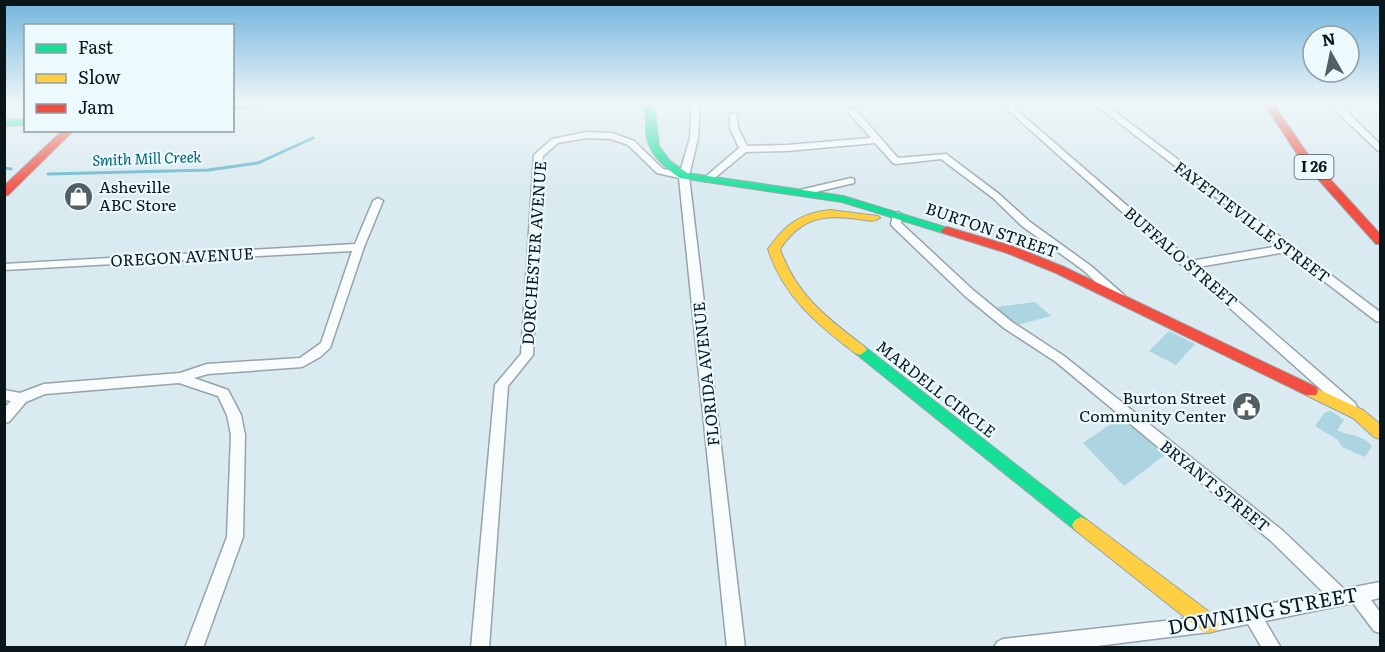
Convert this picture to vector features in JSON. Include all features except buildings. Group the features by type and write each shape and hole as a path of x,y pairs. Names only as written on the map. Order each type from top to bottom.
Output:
{"main road":[{"path":"4,193 66,132"},
{"path":"651,132 656,151 667,166 684,176"},
{"path":"1277,132 1344,212 1374,224"},
{"name":"I 26","path":"1289,132 1307,158 1374,224"},
{"name":"I 26","path":"1326,160 1374,224 1380,241"},
{"name":"BURTON STREET","path":"684,176 843,199 1011,250 1060,270 1358,414 1380,434"},
{"name":"MARDELL CIRCLE","path":"898,215 889,221 850,213 820,215 801,220 788,227 774,249 778,269 791,291 819,318 1114,552 1209,624"}],"street":[{"name":"FLORIDA AVENUE","path":"694,132 684,176 736,648"},
{"path":"736,132 744,149"},
{"path":"869,132 896,161 943,156 996,196 1026,224 1087,268 1127,304"},
{"name":"BUFFALO STREET","path":"1038,132 1358,414"},
{"name":"FAYETTEVILLE STREET","path":"1136,132 1380,318"},
{"path":"1364,132 1380,148"},
{"name":"DORCHESTER AVENUE","path":"480,648 501,384 527,354 539,155 555,141 587,135 612,136 631,143 660,171 684,176"},
{"path":"708,178 744,149 787,148 875,140"},
{"path":"803,192 851,181"},
{"path":"4,418 21,398 44,389 180,378 207,369 302,362 316,354 326,345 359,247 378,201"},
{"name":"BRYANT STREET","path":"898,215 897,224 969,293 1008,325 1060,359 1276,536 1380,625"},
{"name":"OREGON AVENUE","path":"4,267 359,247"},
{"path":"1190,265 1288,248"},
{"path":"180,378 223,393 234,415 238,435 235,537 194,648"},
{"path":"4,395 21,398"},
{"name":"DOWNING STREET","path":"1003,648 1209,624 1380,590"},
{"path":"1253,617 1272,648"}],"shaded area":[{"path":"1035,302 1051,316 1017,325 995,307"},
{"path":"1169,331 1195,344 1176,365 1149,351"},
{"path":"1331,411 1344,420 1337,430 1359,437 1372,446 1365,457 1342,447 1338,440 1315,426 1325,412"},
{"path":"1121,417 1166,454 1124,486 1083,443"}],"waterway":[{"name":"Smith Mill Creek","path":"48,174 208,170 258,163 313,138"},
{"name":"Smith Mill Creek","path":"4,168 11,169"}],"traffic: fast":[{"path":"652,132 654,146 661,158 684,176 843,199 947,231"},
{"path":"860,350 1081,525"}],"traffic: slow":[{"path":"860,350 808,307 787,281 774,249 783,235 794,225 817,215 830,213 874,218"},
{"path":"1311,391 1358,414 1380,433"},
{"path":"1081,525 1209,624"}],"traffic: jam":[{"path":"4,193 66,132"},
{"path":"1288,132 1305,158 1380,241"},
{"path":"947,231 1011,250 1060,270 1311,391"}],"place":[{"name":"Asheville ABC Store","path":"78,196"},
{"name":"Burton Street Community Center","path":"1247,407"}]}
